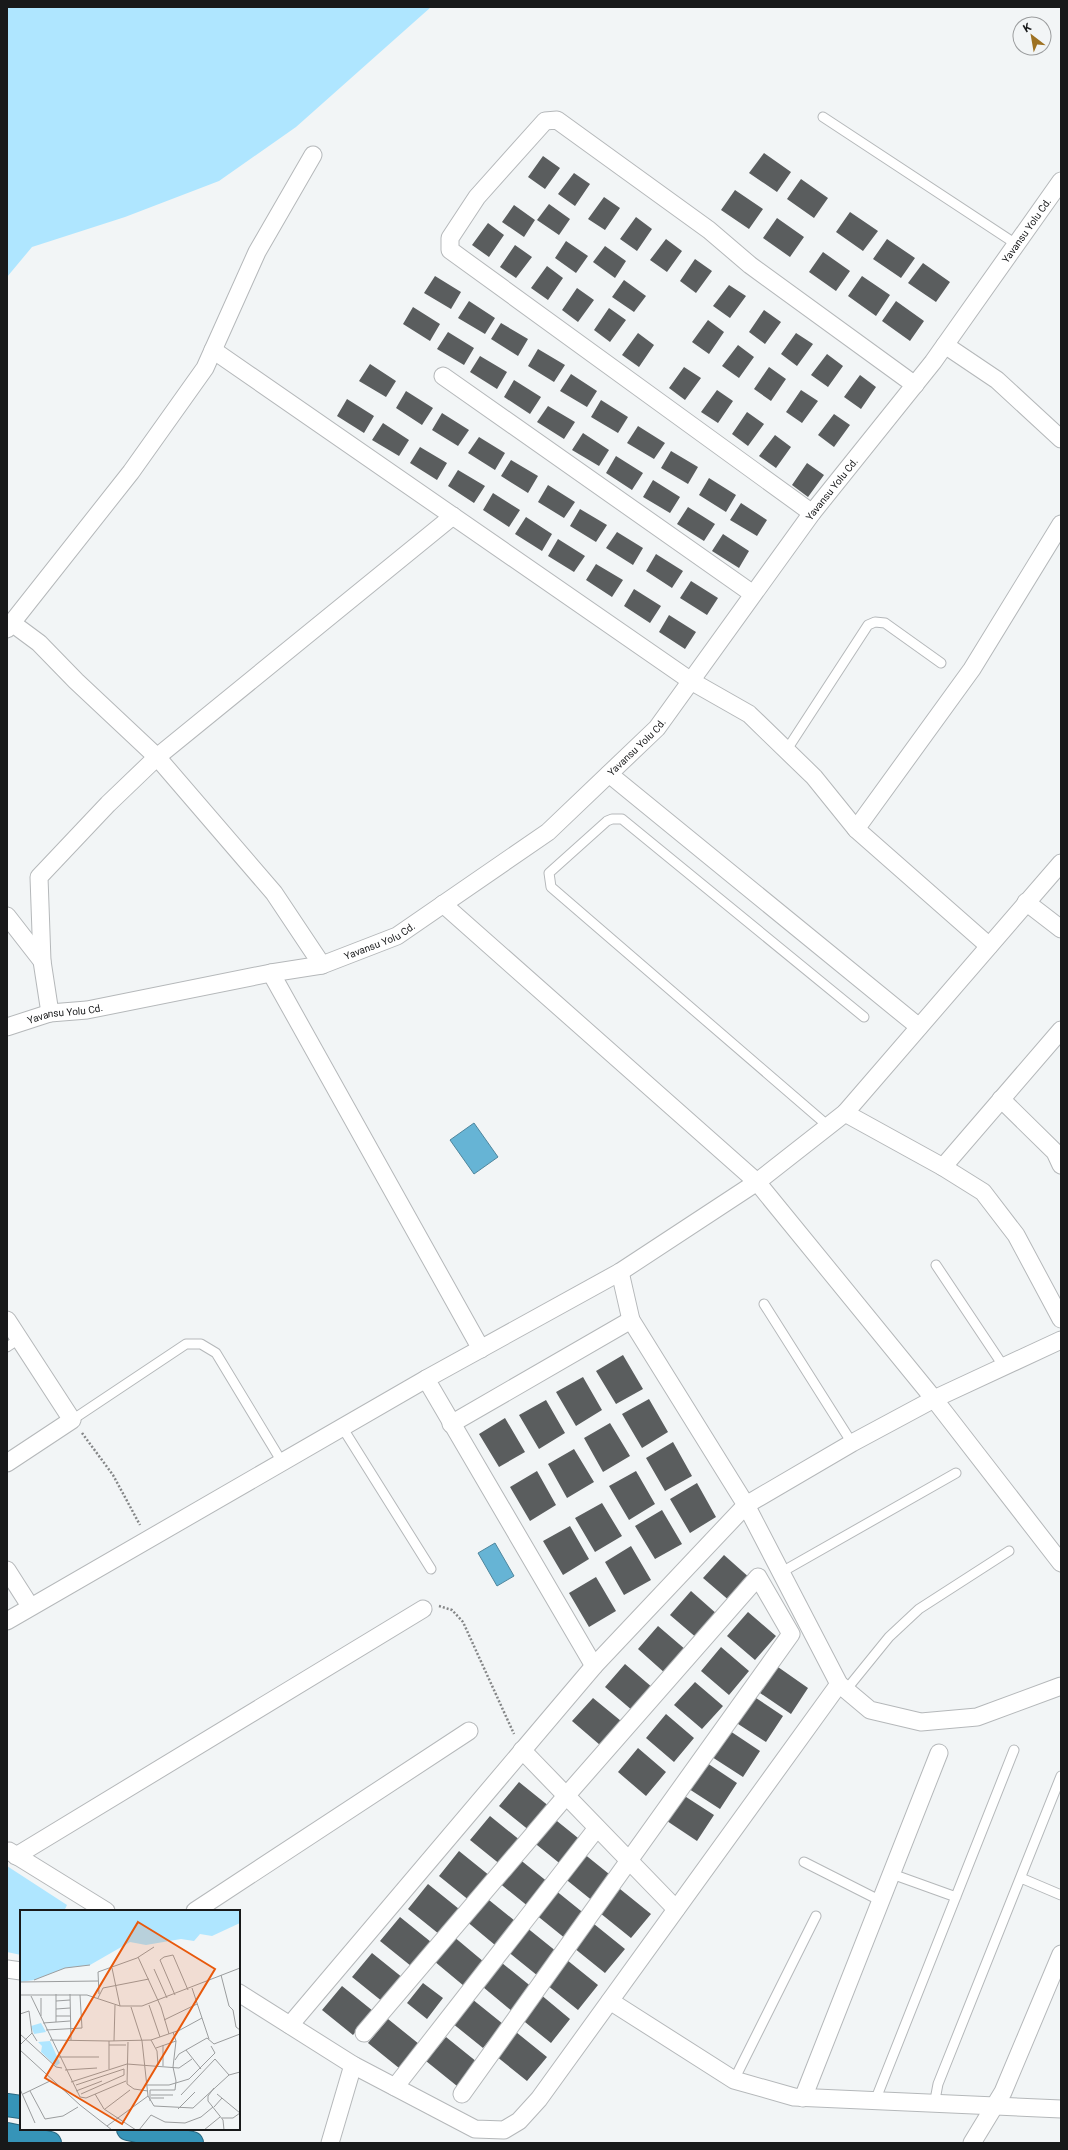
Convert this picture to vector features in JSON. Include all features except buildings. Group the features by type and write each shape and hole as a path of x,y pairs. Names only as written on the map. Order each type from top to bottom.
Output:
{"highway":[{"path":"7,2105 20,2107"},
{"path":"133,2130 192,2143"},
{"path":"7,2134 50,2143"}],"street":[{"path":"812,513 450,250 450,238 477,197 546,122 556,120 709,230 750,265 915,385"},
{"path":"313,155 257,252 205,368 131,472 40,584 10,626 39,642 76,681 157,757 274,893 322,965"},
{"name":"Yavansu Yolu Cd.","path":"7,1027 50,1013 87,1010 271,973 322,965 397,936 548,832 657,728 812,513 915,385 945,345 1061,181"},
{"path":"945,345 996,380 1061,439"},
{"path":"213,350 691,681 749,714 814,777 856,829 989,946"},
{"path":"443,376 753,594"},
{"path":"50,1013 42,960 39,877 108,804 157,757 453,516"},
{"path":"856,829 972,669 1061,524"},
{"path":"610,774 919,1027"},
{"path":"7,1621 30,1606 426,1379 620,1272 757,1182 827,1125 845,1113 1061,863"},
{"path":"1026,902 1061,929"},
{"path":"443,904 757,1182 934,1399 1061,1562"},
{"path":"7,916 42,960"},
{"path":"271,973 481,1349"},
{"path":"943,1167 1061,1030"},
{"path":"1001,1099 1055,1152 1061,1165"},
{"path":"845,1113 943,1167 983,1192 1016,1235 1061,1319"},
{"path":"620,1272 632,1320 746,1505 780,1573 843,1687 870,1710 921,1722 977,1718 1061,1686"},
{"path":"7,1320 13,1343 72,1420 7,1463"},
{"path":"451,1424 632,1320"},
{"path":"290,2025 594,1666 746,1505 852,1443 934,1399 1061,1340"},
{"path":"426,1379 594,1666"},
{"path":"7,1570 30,1606"},
{"path":"364,2033 566,1796 758,1577 791,1634 462,2094"},
{"path":"104,1910 12,1853 423,1609"},
{"path":"240,1994 353,2065 475,2129 504,2130 519,2121 539,2099 676,1909 843,1687"},
{"path":"197,1910 469,1732"},
{"path":"522,1750 628,1862 676,1909"},
{"path":"803,2098 939,1753"},
{"path":"395,2087 596,1828"},
{"path":"972,2143 1003,2092 1061,1954"},
{"path":"7,1969 20,1972"},
{"path":"610,2001 734,2080 794,2097 934,2105 1061,2109"},
{"path":"330,2143 353,2065"}],"lane":[{"path":"824,117 1016,244"},
{"path":"786,750 868,625 872,623 885,623 941,663"},
{"path":"827,1125 550,886 549,873 607,821 622,819 864,1017"},
{"path":"936,1265 1004,1367"},
{"path":"764,1304 852,1443"},
{"path":"72,1420 186,1344 201,1344 216,1353 282,1462"},
{"path":"342,1427 431,1569"},
{"path":"780,1573 956,1473"},
{"path":"843,1687 889,1637 919,1609 1009,1551"},
{"path":"875,2101 1014,1750"},
{"path":"934,2105 938,2084 1061,1776"},
{"path":"804,1862 881,1900"},
{"path":"892,1874 956,1897"},
{"path":"1021,1878 1061,1895"},
{"path":"734,2080 816,1916"}],"path":[{"path":"72,1420 112,1475 147,1539"},
{"path":"423,1609 430,1606 444,1607 452,1610 463,1622 522,1750"}],"shaded area":[{"path":"7,7 431,7 296,127 219,181 125,217 32,247 7,277"},
{"path":"474,1123 498,1157 474,1174 450,1140"},
{"path":"495,1543 514,1576 497,1586 478,1553"},
{"path":"7,1866 67,1905 64,1910 20,1910 20,1955 7,1952"}]}
